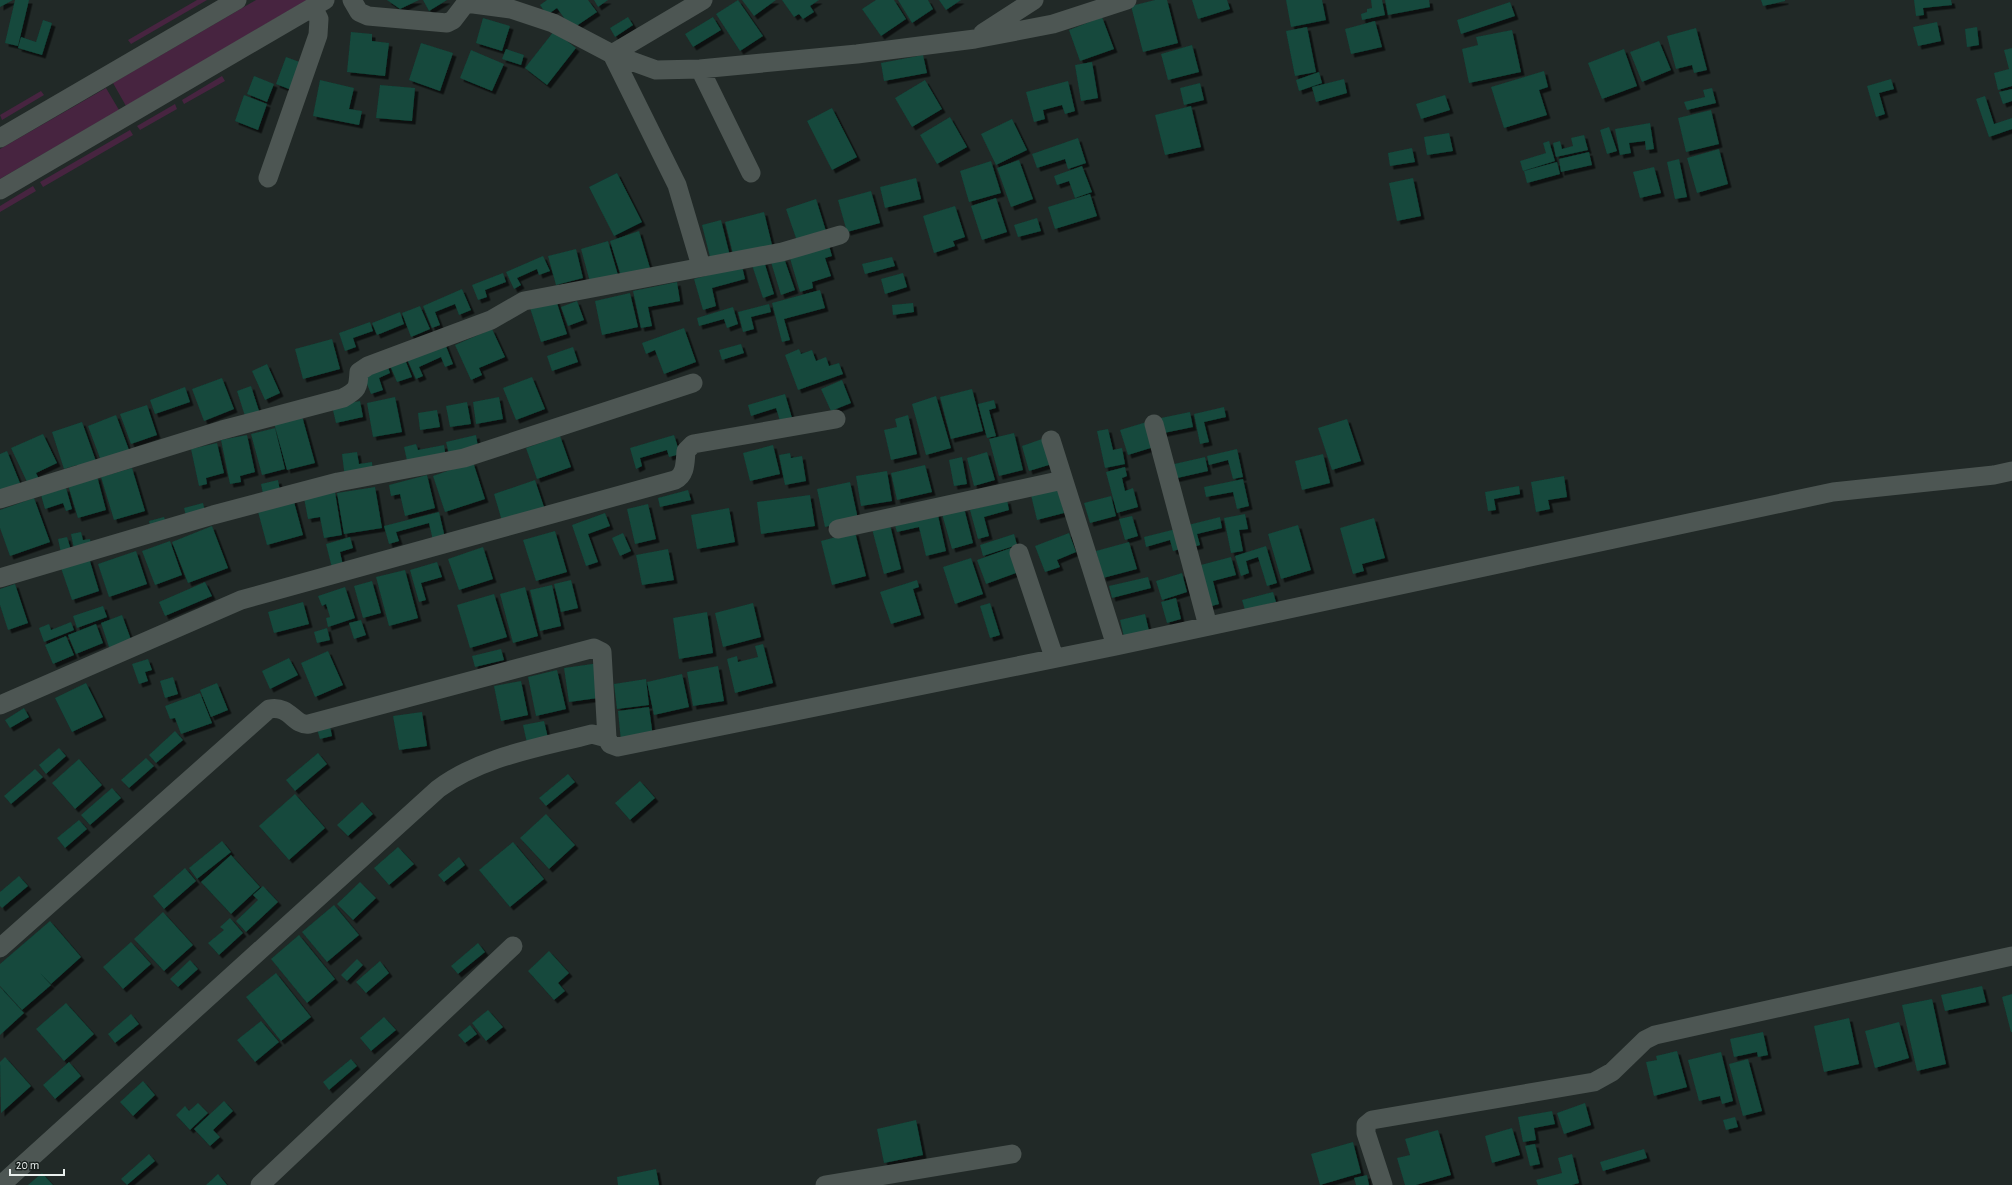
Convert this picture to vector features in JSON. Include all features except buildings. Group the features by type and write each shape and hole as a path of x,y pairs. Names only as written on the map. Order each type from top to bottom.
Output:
{"street":[{"path":"0,138 237,0"},
{"path":"352,0 359,12 368,16 447,23 454,20 466,3 511,9 553,23 612,54 656,70 700,69 857,54 975,38 1054,24 1127,0"},
{"path":"612,54 703,0"},
{"path":"975,38 1034,0"},
{"path":"268,178 318,35 319,4"},
{"path":"0,190 319,4"},
{"path":"612,54 677,186 701,266"},
{"path":"700,69 751,173"},
{"path":"0,499 222,430 343,398 355,392 358,386 359,372 368,366 491,320 524,301 701,266 782,252 840,235"},
{"path":"0,578 213,515 331,484 464,458 693,383"},
{"path":"0,705 241,600 675,480 681,477 686,451 693,444 836,418"},
{"path":"1154,424 1208,626"},
{"path":"1051,440 1116,646"},
{"path":"0,948 269,709 277,708 287,712 300,722 309,724 594,648 599,649 602,652 606,738 610,744 618,746 1054,657 1116,646 1833,492 1994,475 2012,471"},
{"path":"838,529 1063,480"},
{"path":"1019,553 1054,657"},
{"path":"1,1185 432,795 454,777 492,760 592,734 606,738"},
{"path":"260,1185 513,946"},
{"path":"1383,1185 1366,1133 1366,1125 1372,1120 1594,1082 1612,1072 1645,1040 1655,1035 2012,956"},
{"path":"825,1185 1012,1154"}],"shaded area":[{"path":"197,0 207,0 131,44 128,40"},
{"path":"256,0 307,0 126,106 113,83"},
{"path":"222,76 225,81 184,104 182,100"},
{"path":"106,88 119,110 0,179 0,149"},
{"path":"41,91 44,95 2,120 0,115"},
{"path":"175,104 177,109 140,130 137,126"},
{"path":"130,130 133,135 43,187 40,182"},
{"path":"33,186 36,191 0,212 0,206"}]}
